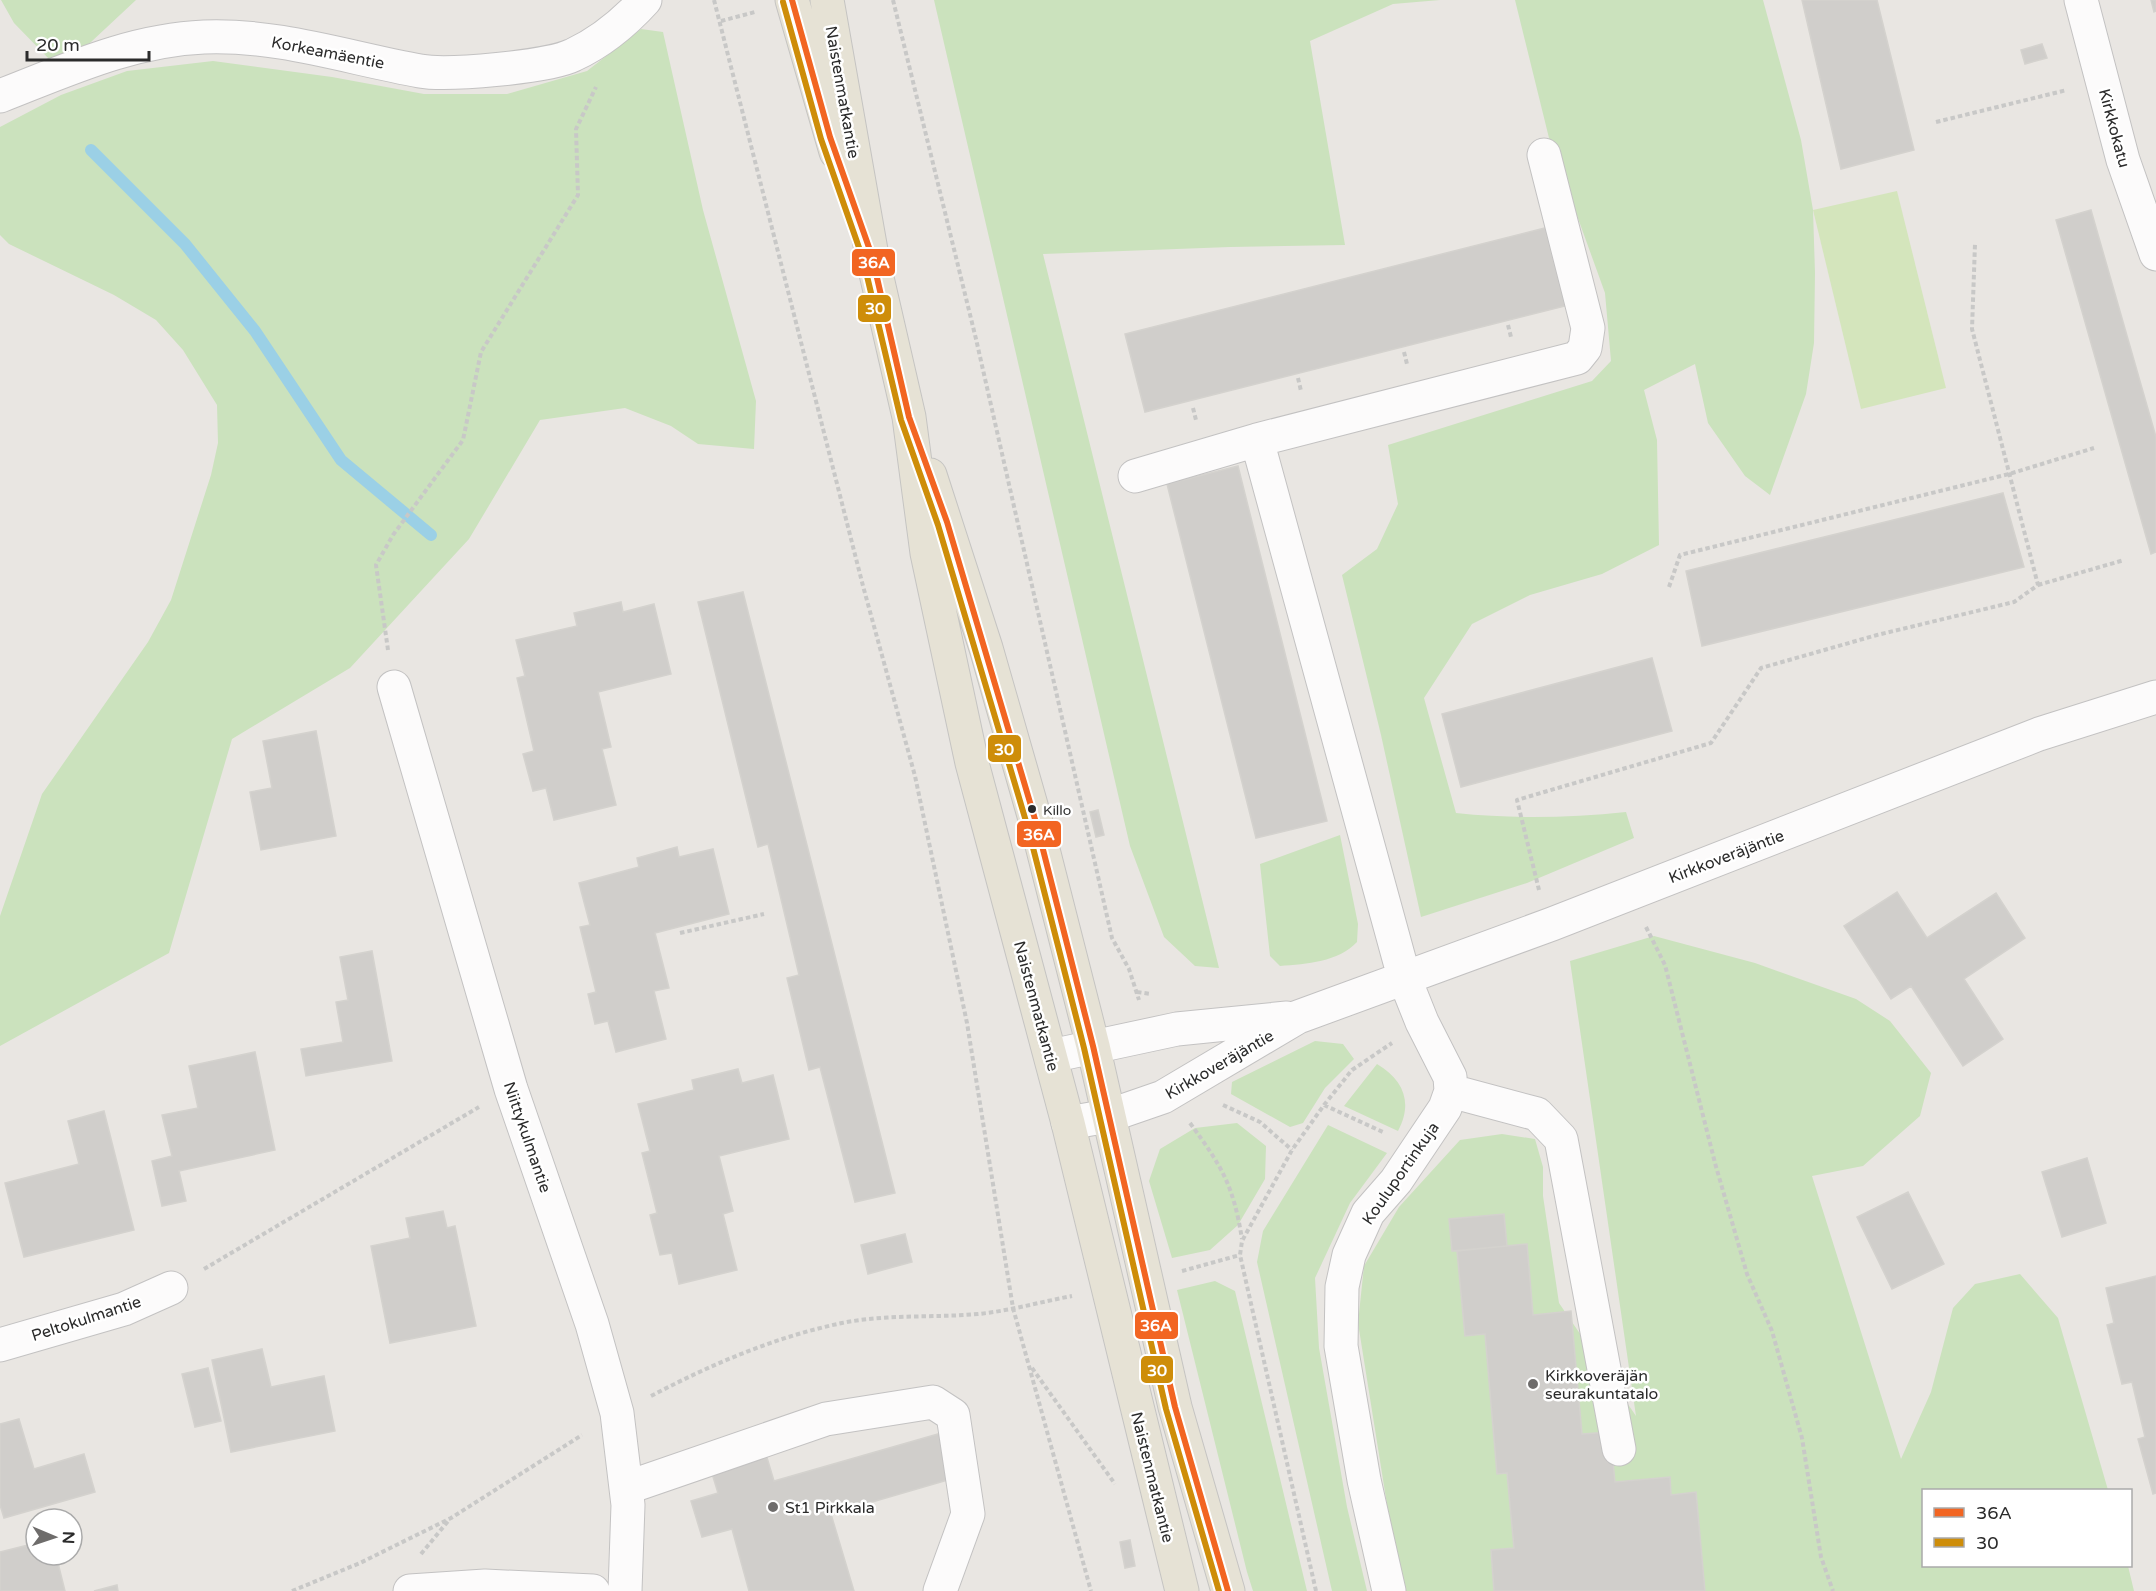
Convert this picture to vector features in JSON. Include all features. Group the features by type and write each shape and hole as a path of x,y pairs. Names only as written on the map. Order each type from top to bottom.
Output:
{"main road":[{"name":"Naistenmatkantie","path":"792,0 830,137 872,256"},
{"name":"Naistenmatkantie","path":"827,0 872,256 909,417 927,554 972,763 1068,1123 1182,1591"},
{"name":"Naistenmatkantie","path":"909,417 947,522 1037,826 1093,1046 1175,1407 1228,1591"}],"street":[{"name":"Korkeamäentie","path":"0,96 115,51 153,42 205,37 259,39 305,46 423,72 473,72 535,63 571,56 612,32 645,0"},
{"name":"Kirkkokatu","path":"2081,0 2123,160 2156,254"},
{"path":"1135,476 1257,440 1577,358 1585,348 1588,328 1544,155"},
{"path":"1257,440 1404,977 1422,1022 1450,1077 1451,1091 1537,1114 1561,1139 1619,1449"},
{"name":"Niittykulmantie","path":"394,687 511,1089 592,1324 617,1413 628,1505 625,1591"},
{"name":"Kirkkoveräjäntie","path":"1051,1056 1177,1029 1298,1017 1630,894 2039,734 2156,697"},
{"name":"Kirkkoveräjäntie","path":"1068,1123 1174,1107 1298,1017"},
{"name":"Kouluportinkuja","path":"1389,1591 1364,1480 1341,1347 1342,1287 1349,1255 1368,1214 1396,1181 1445,1108 1451,1091"},
{"name":"Peltokulmantie","path":"0,1345 124,1309 171,1288"},
{"path":"626,1488 826,1419 933,1402 954,1416 968,1514 940,1591"},
{"path":"410,1591 485,1587 593,1591"}],"path":[{"path":"714,0 863,586 915,776 967,1023 1013,1308 1091,1591"},
{"path":"893,0 976,339 1112,938 1129,969 1147,1035"},
{"path":"394,687 376,565 393,535 463,441 481,352 578,195 576,129 601,76"},
{"path":"1936,122 2045,96"},
{"path":"1975,244 1972,329 2038,585"},
{"path":"1669,586 1680,555 2009,474 2094,448"},
{"path":"1539,892 1518,800 1711,743 1761,668 1877,635 2014,602 2038,585 2124,560"},
{"path":"1630,894 1665,965 1712,1153 1746,1274 1772,1331 1802,1438 1821,1557 1833,1591"},
{"path":"680,933 764,914"},
{"path":"1242,1241 1292,1150 1352,1070 1422,1022"},
{"path":"171,1288 511,1089"},
{"path":"1212,1107 1223,1104 1244,1112 1260,1122 1292,1150"},
{"path":"1324,1105 1418,1148"},
{"path":"1174,1107 1221,1165 1236,1200 1242,1241 1240,1255 1316,1591"},
{"path":"1179,1271 1240,1255"},
{"path":"292,1591 376,1555 418,1532 451,1518 617,1413 704,1369 789,1337 843,1323 903,1316 978,1314 1083,1294"},
{"path":"1030,1365 1118,1488"}],"green space":[{"path":"1,0 136,0 76,56 50,60 14,23"},
{"path":"934,0 1440,0 1393,4 1310,41 1345,245 1043,254 1219,968 1195,966 1164,937 1130,846"},
{"path":"1515,0 1763,0 1801,140 1813,210 1814,343 1806,394 1770,495 1745,476 1708,423 1695,364 1644,390 1657,440 1659,545 1602,574 1530,595 1472,624 1424,698 1456,813 1541,817 1626,812 1634,838 1527,883 1421,917 1381,735 1342,575 1377,549 1398,504 1388,445 1592,381 1611,361 1605,293 1549,138"},
{"path":"641,29 663,32 703,210 756,401 754,449 698,444 671,426 625,408 540,420 469,539 350,668 232,739 169,953 0,1046 0,916 42,794 148,642 171,600 211,475 218,443 217,405 183,350 156,320 114,295 9,244 0,235 0,127 61,95 127,71 213,61 332,77 424,94 507,94 587,71"},
{"path":"1897,191 1946,388 1861,409 1813,210"},
{"path":"1340,835 1358,924 1357,942 1341,954 1331,958 1311,963 1280,966 1270,956 1260,864"},
{"path":"1654,936 1755,963 1856,999 1890,1021 1931,1073 1920,1116 1863,1166 1812,1176 1901,1459 1931,1392 1953,1308 1975,1284 2020,1274 2058,1318 2108,1489 1922,1489 1922,1567 2128,1567 2134,1591 1405,1591 1396,1561 1358,1323 1364,1266 1399,1207 1460,1140 1502,1134 1535,1139 1543,1167 1543,1196 1559,1303 1636,1416 1570,961"},
{"path":"1315,1041 1343,1044 1354,1059 1325,1088 1303,1123 1290,1127 1231,1094 1232,1082"},
{"path":"1377,1064 1394,1077 1403,1093 1405,1111 1398,1131 1344,1106"},
{"path":"1237,1123 1266,1146 1265,1179 1238,1225 1210,1250 1172,1258 1149,1181 1160,1149 1195,1128"},
{"path":"1328,1125 1387,1153 1350,1203 1315,1278 1319,1348 1347,1507 1367,1591 1332,1591 1257,1262 1263,1231"},
{"path":"1215,1281 1235,1291 1307,1591 1253,1591 1247,1572 1177,1290"}],"building":[{"path":"1802,0 1877,0 1914,150 1841,169"},
{"path":"2151,0 2156,0 2156,11 2154,12"},
{"path":"2042,44 2047,58 2025,64 2021,50"},
{"path":"2091,210 2156,437 2156,552 2151,554 2056,220"},
{"path":"1545,228 1565,306 1145,412 1125,334"},
{"path":"1238,466 1327,821 1256,838 1167,484"},
{"path":"2003,493 2024,567 1702,646 1686,571"},
{"path":"743,592 895,1193 855,1202 820,1067 809,1070 787,978 799,975 768,844 758,847 698,602"},
{"path":"621,602 623,612 654,604 671,674 598,692 611,747 602,749 616,805 554,820 546,788 533,791 523,754 534,751 517,678 525,676 516,640 577,626 574,613"},
{"path":"1652,658 1672,731 1461,787 1442,714"},
{"path":"316,731 336,836 261,850 250,792 272,788 263,741"},
{"path":"1098,810 1104,835 1096,837 1090,812"},
{"path":"677,847 679,857 713,849 729,914 655,933 669,988 654,991 666,1039 616,1052 608,1021 595,1024 588,994 596,992 580,927 590,925 579,883 639,867 637,858"},
{"path":"1897,892 1927,938 1996,893 2025,938 1964,979 2003,1039 1963,1066 1911,986 1891,999 1844,926"},
{"path":"372,951 392,1061 306,1076 301,1049 343,1042 336,1002 348,1000 340,957"},
{"path":"255,1052 275,1150 179,1171 186,1201 162,1206 152,1161 172,1156 162,1115 198,1108 189,1066"},
{"path":"738,1069 742,1083 773,1075 789,1139 719,1156 733,1211 723,1214 737,1270 679,1284 672,1253 660,1255 650,1215 657,1213 642,1153 650,1151 638,1104 694,1090 692,1080"},
{"path":"104,1111 134,1230 24,1257 5,1183 79,1164 68,1121"},
{"path":"2087,1158 2106,1223 2062,1237 2042,1172"},
{"path":"1908,1192 1944,1264 1892,1289 1857,1217"},
{"path":"443,1211 447,1228 455,1226 476,1326 390,1343 371,1246 410,1238 406,1218"},
{"path":"1504,1214 1507,1246 1452,1251 1449,1219"},
{"path":"905,1234 912,1262 868,1274 861,1245"},
{"name":"Kirkkoveräjän seurakuntatalo","path":"1527,1244 1533,1315 1571,1311 1582,1434 1610,1432 1615,1482 1670,1477 1671,1495 1696,1492 1705,1591 1494,1591 1491,1550 1514,1548 1507,1473 1497,1474 1485,1334 1465,1336 1457,1251"},
{"path":"2156,1276 2156,1493 2153,1494 2138,1439 2145,1437 2132,1382 2122,1384 2107,1325 2114,1323 2106,1288"},
{"path":"262,1349 271,1387 324,1376 335,1431 231,1452 212,1360"},
{"path":"208,1368 221,1421 195,1427 182,1374"},
{"path":"19,1419 34,1469 84,1454 95,1492 42,1507 24,1507 24,1512 4,1518 0,1505 0,1424"},
{"name":"St1 Pirkkala","path":"945,1432 958,1477 831,1514 854,1591 749,1591 732,1529 702,1537 691,1501 718,1493 710,1467 765,1451 774,1481"},
{"path":"1130,1540 1135,1566 1125,1568 1120,1542"},
{"path":"24,1546 24,1567 59,1567 65,1591 0,1591 0,1552"},
{"path":"117,1585 118,1591 94,1591"}],"waterway":[{"path":"91,150 185,244 255,331 341,460 431,535"}],"transit line":[{"name":"36A","path":"792,0 830,137 872,256 909,417 947,522 1037,826 1093,1046 1175,1407 1228,1591"},
{"name":"30","path":"783,2 821,139 863,259 901,420 938,525 1028,828 1084,1048 1166,1409 1219,1591"}],"place":[{"name":"Killo","path":"1032,809"},
{"name":"Kirkkoveräjän seurakuntatalo","path":"1533,1384"},
{"name":"St1 Pirkkala","path":"773,1507"}]}
